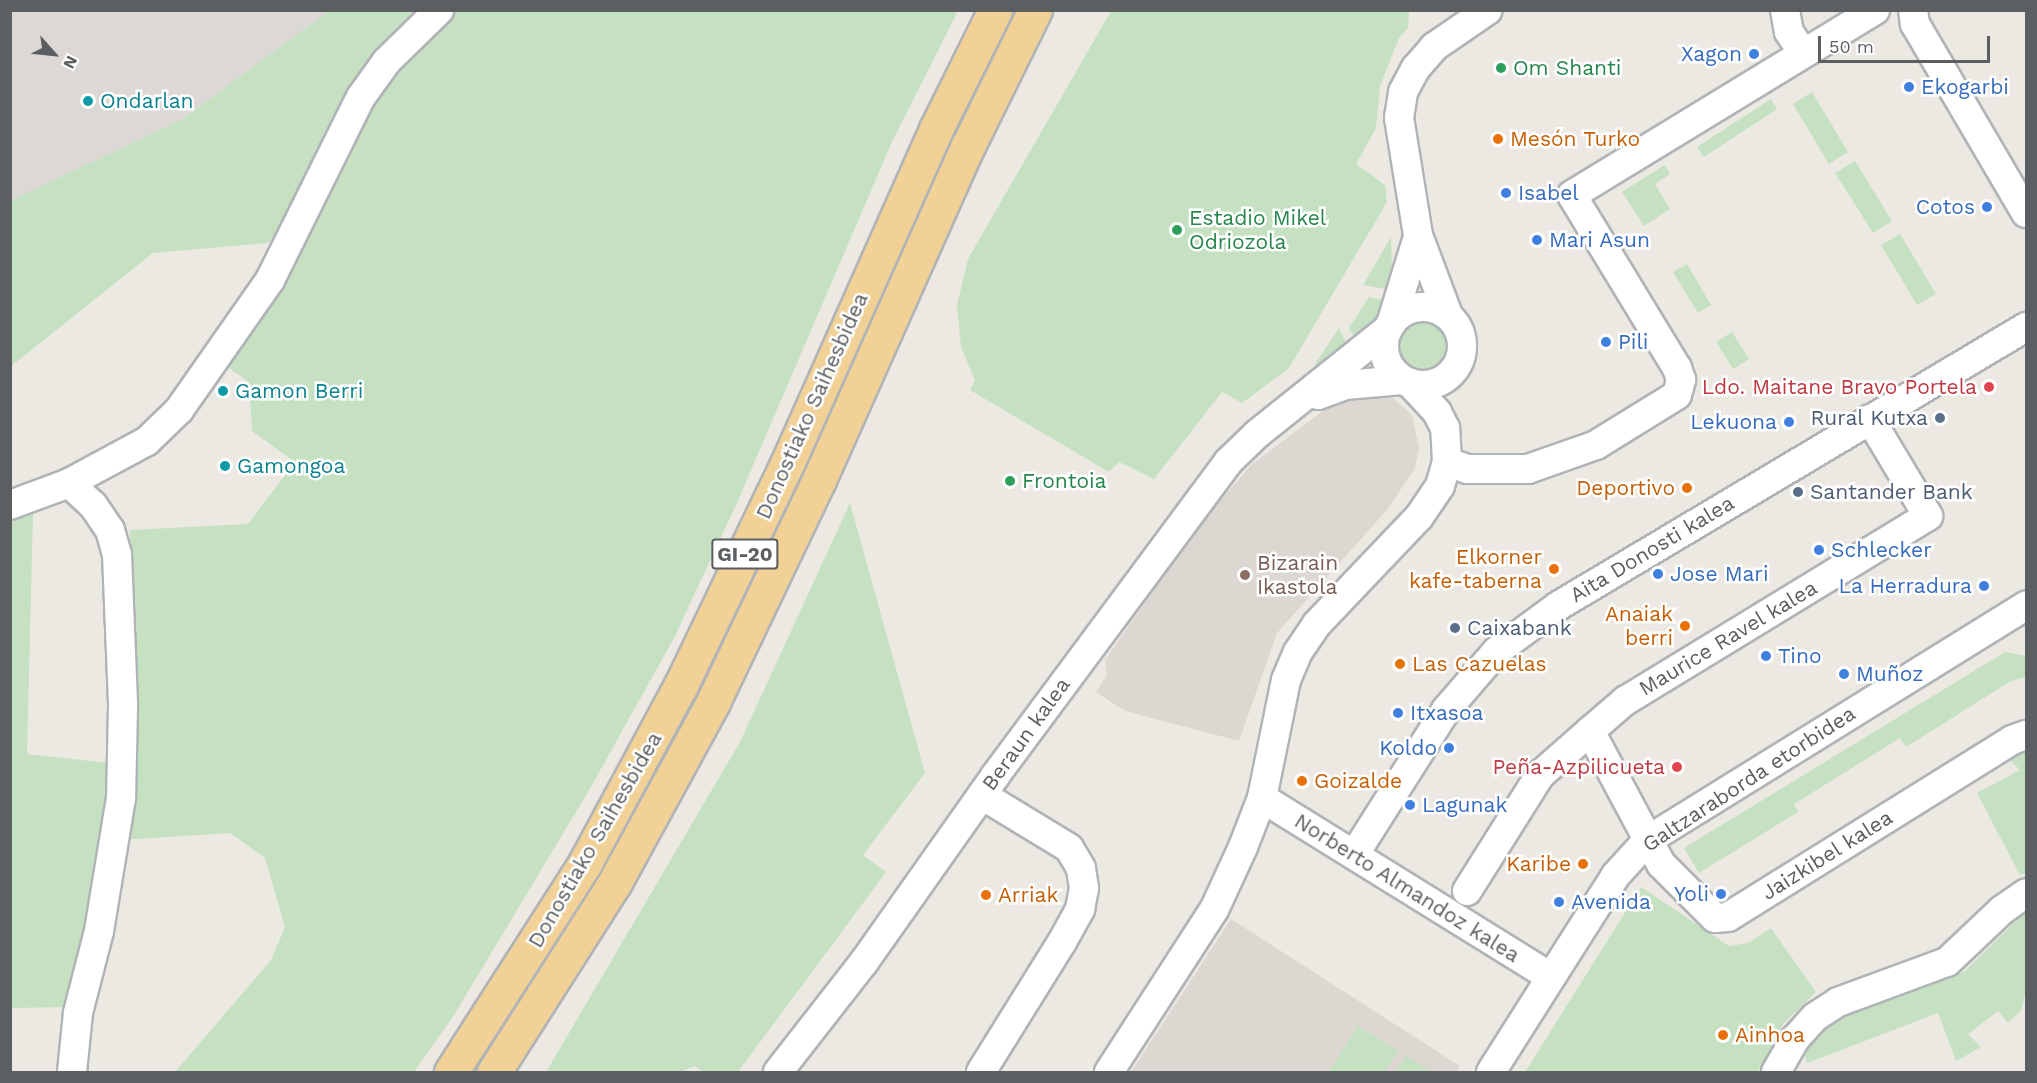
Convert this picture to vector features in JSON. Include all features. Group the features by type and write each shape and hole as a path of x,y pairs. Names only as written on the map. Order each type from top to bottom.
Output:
{"highway":[{"name":"Donostiako Saihesbidea","path":"451,1072 585,863 681,685 787,464 936,129 995,10"},
{"name":"Donostiako Saihesbidea","path":"494,1072 615,882 712,702 819,480 968,146 1035,10"}],"street":[{"path":"10,505 69,483 147,441 179,410 270,280 361,97 387,62 439,10"},
{"path":"1109,1072 1214,910 1262,798 1286,680 1298,652 1316,626 1419,517 1440,486 1447,462 1445,428 1461,337 1448,315 1418,235 1399,118 1403,92 1434,47 1488,10"},
{"path":"1785,10 1789,32 1803,53"},
{"path":"1890,10 1914,17 2026,213"},
{"path":"1447,462 1467,469 1528,469 1596,445 1677,395 1681,380 1572,195 1873,11"},
{"path":"1418,235 1413,262 1389,326 1384,351 1388,364 1437,412 1445,428"},
{"path":"1389,326 1409,309 1423,306 1448,315"},
{"name":"Beraun kalea","path":"778,1072 864,962 982,795 1228,462 1389,326"},
{"name":"Aita Donosti kalea","path":"1354,855 1446,710 1497,651 1558,606 2026,327"},
{"path":"1406,382 1431,385 1443,380 1457,366"},
{"name":"Beraun kalea","path":"1289,410 1345,385 1406,382"},
{"name":"Maurice Ravel kalea","path":"1467,891 1540,775 1626,700 1928,516 1870,419"},
{"path":"69,483 93,505 110,530 117,554 123,706 121,798 99,931 78,1013 72,1072"},
{"name":"Galtzaraborda etorbidea","path":"1491,1072 1616,875 1648,840 2026,606"},
{"path":"1590,731 1648,840"},
{"name":"Jaizkibel kalea","path":"1648,840 1661,864 1707,913 1715,918 1728,917 2012,740 2026,735"},
{"path":"981,1072 1062,942 1080,909 1084,888 1080,868 1069,848 982,795"},
{"name":"Norberto Almandoz kalea","path":"1262,798 1551,977"},
{"path":"1776,1072 1796,1038 1815,1017 1838,1002 1947,962 2002,910 2026,893"}],"shaded area":[{"name":"Ondarlan","path":"10,11 329,11 181,120 11,201"},
{"name":"Bizarain Ikastola","path":"1377,395 1393,398 1412,415 1419,448 1415,468 1387,510 1277,633 1239,741 1125,711 1096,692 1107,674 1105,660 1198,527 1251,465 1328,407 1350,397"},
{"path":"1231,919 1460,1066 1456,1072 1131,1072"}],"green space":[{"path":"329,11 431,11 291,228 267,243 153,253 11,366 10,201 181,120"},
{"path":"448,11 958,11 892,142 736,505 674,638 588,792 454,1015 414,1072 175,1072 271,960 285,927 265,858 230,833 120,840 128,726 130,530 248,524 295,462 252,431 249,382 219,361 366,108"},
{"name":"Estadio Mikel Odriozola","path":"1111,11 1409,11 1408,28 1399,38 1380,86 1376,128 1356,164 1385,185 1387,202 1289,368 1242,403 1222,392 1154,479 1119,462 1109,472 970,390 975,380 961,347 957,305 968,259"},
{"path":"1812,92 1848,152 1829,164 1793,104"},
{"path":"1771,99 1777,109 1704,157 1697,147"},
{"path":"1855,161 1892,221 1873,233 1835,173"},
{"path":"1665,165 1670,174 1655,184 1670,209 1644,226 1622,192"},
{"path":"1900,234 1936,294 1917,305 1881,245"},
{"path":"1391,237 1392,269 1386,289 1363,285"},
{"path":"1687,264 1711,305 1698,313 1673,272"},
{"path":"1369,297 1382,300 1374,323 1356,341 1349,328"},
{"path":"1419,319 1429,319 1439,323 1447,331 1451,346 1447,361 1439,369 1429,373 1419,373 1409,369 1401,361 1397,351 1397,341 1401,331 1409,323"},
{"path":"1339,328 1348,348 1322,365 1315,364"},
{"path":"1732,332 1749,359 1733,369 1716,342"},
{"path":"850,503 925,773 863,855 886,872 738,1072 704,1072 695,1066 680,1072 546,1072 740,742"},
{"path":"33,514 27,754 109,763 108,826 68,1007 11,1008 10,520"},
{"path":"2005,652 2026,656 2026,677 2011,681 1906,747 1900,738 1794,804 1798,812 1699,873 1684,848"},
{"path":"2026,749 2026,873 2020,875 1977,793 2020,770 2010,760"},
{"path":"1641,887 1729,946 1748,943 1771,928 1816,992 1783,1024 1758,1072 1525,1072"},
{"path":"2026,911 2026,991 2021,1011 2008,1023 1998,1011 1968,1034 1981,1047 1956,1061 1938,1013 1807,1063 1803,1048 1818,1029 1841,1013 1901,996 1965,971"},
{"path":"1358,1026 1398,1051 1385,1072 1329,1072"},
{"path":"1406,1056 1433,1072 1395,1072"}],"place":[{"name":"Xagon","path":"1754,54"},
{"name":"Om Shanti","path":"1501,68"},
{"name":"Ekogarbi","path":"1909,87"},
{"name":"Ondarlan","path":"88,101"},
{"name":"Mesón Turko","path":"1498,139"},
{"name":"Isabel","path":"1506,193"},
{"name":"Cotos","path":"1987,207"},
{"name":"Estadio Mikel Odriozola","path":"1177,230"},
{"name":"Mari Asun","path":"1537,240"},
{"name":"Pili","path":"1606,342"},
{"name":"Ldo. Maitane Bravo Portela","path":"1989,387"},
{"name":"Gamon Berri","path":"223,391"},
{"name":"Rural Kutxa","path":"1940,418"},
{"name":"Lekuona","path":"1789,422"},
{"name":"Gamongoa","path":"225,466"},
{"name":"Frontoia","path":"1010,481"},
{"name":"Deportivo","path":"1687,488"},
{"name":"Santander Bank","path":"1798,492"},
{"name":"Schlecker","path":"1819,550"},
{"name":"Elkorner kafe-taberna","path":"1554,569"},
{"name":"Jose Mari","path":"1658,574"},
{"name":"Bizarain Ikastola","path":"1245,575"},
{"name":"La Herradura","path":"1984,586"},
{"name":"Anaiak berri","path":"1685,626"},
{"name":"Caixabank","path":"1455,628"},
{"name":"Tino","path":"1766,656"},
{"name":"Las Cazuelas","path":"1400,664"},
{"name":"Muñoz","path":"1844,674"},
{"name":"Itxasoa","path":"1398,713"},
{"name":"Koldo","path":"1449,748"},
{"name":"Peña-Azpilicueta","path":"1677,767"},
{"name":"Goizalde","path":"1302,781"},
{"name":"Lagunak","path":"1410,805"},
{"name":"Karibe","path":"1583,864"},
{"name":"Yoli","path":"1721,894"},
{"name":"Arriak","path":"986,895"},
{"name":"Avenida","path":"1559,902"},
{"name":"Ainhoa","path":"1723,1035"}]}
